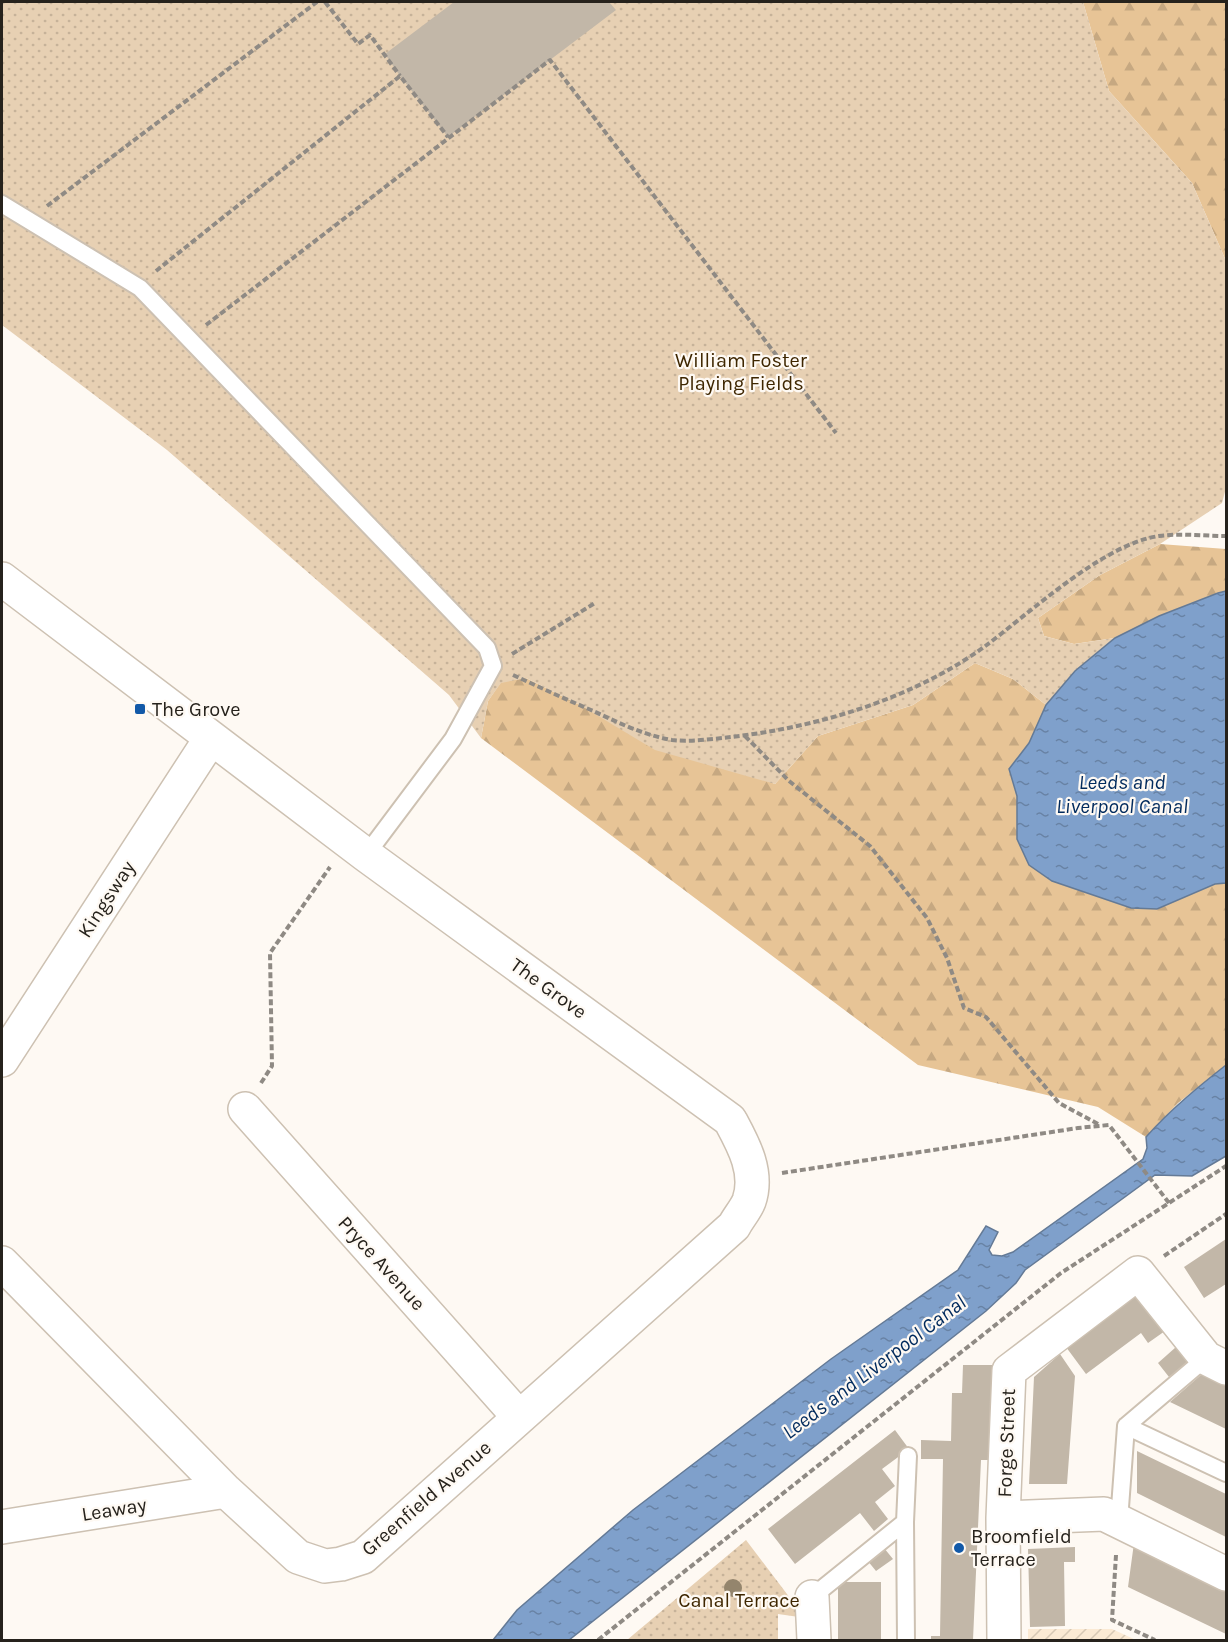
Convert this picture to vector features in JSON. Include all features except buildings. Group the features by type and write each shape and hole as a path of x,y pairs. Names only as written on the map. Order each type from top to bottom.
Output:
{"street":[{"name":"The Grove","path":"2,579 357,848 730,1120 747,1151 752,1178"},
{"name":"Kingsway","path":"2,1060 211,738"},
{"name":"Pryce Avenue","path":"245,1109 519,1417"},
{"name":"Greenfield Avenue","path":"2,1263 226,1491 298,1557 325,1566 363,1557 734,1226 749,1201 752,1178"},
{"path":"1138,1273 1216,1363"},
{"name":"Forge Street","path":"1004,1641 1003,1518 1009,1371 1138,1273"},
{"name":"Leaway","path":"2,1527 226,1491"},
{"path":"1003,1518 1104,1514 1227,1574"},
{"path":"812,1597 814,1641"}],"lane":[{"path":"2,204 140,288 487,648 493,666 453,739 357,848"},
{"path":"1126,1426 1216,1363"},
{"path":"1126,1426 1227,1473"},
{"path":"1119,1521 1126,1426"},
{"path":"906,1641 905,1522 908,1456"},
{"path":"812,1597 905,1522"}],"path":[{"path":"28,220 317,2"},
{"path":"325,2 358,44 370,35 448,137"},
{"path":"189,338 550,60 836,433"},
{"path":"151,276 400,76"},
{"path":"493,666 635,730 673,740 745,735 820,719 899,693 938,676 983,648 1106,556 1130,544 1158,536 1227,536"},
{"path":"493,666 595,603"},
{"path":"745,735 789,780 870,846 927,918 947,958 964,1008 986,1017 1059,1103 1100,1125"},
{"path":"245,1109 272,1066 270,953 357,848"},
{"path":"752,1178 1109,1125 1169,1203"},
{"path":"598,1641 1061,1273 1227,1166"},
{"path":"1138,1273 1227,1214"},
{"path":"1119,1521 1112,1620 1155,1641"}],"shaded area":[{"path":"1028,1629 1112,1629 1136,1640 1028,1640"}],"green space":[{"name":"William Foster Playing Fields","path":"2,2 1083,2 1109,91 1192,183 1226,261 1226,488 1222,503 1160,544 1100,575 1038,618 1044,636 1074,644 1115,638 1075,671 1046,705 1013,679 975,663 913,705 818,736 775,784 655,750 580,705 526,678 501,683 488,701 481,738 449,695 167,450 2,325"},
{"path":"1083,2 1226,2 1226,261 1192,183 1109,91"},
{"path":"1160,544 1226,549 1226,591 1159,616 1115,638 1074,644 1044,636 1038,618 1100,575"},
{"path":"975,663 1013,679 1046,705 1029,743 1009,769 1017,796 1018,813 1052,881 1131,908 1215,884 1226,883 1226,1065 1178,1103 1146,1137 1098,1107 918,1065 481,738 488,701 501,682 526,678 580,705 775,784 818,736 913,705"},
{"name":"Canal Terrace","path":"746,1540 793,1602 799,1617 778,1614 778,1640 627,1640"}],"water":[{"name":"Leeds and Liverpool Canal","path":"1226,591 1226,883 1215,884 1157,909 1131,908 1052,881 1029,865 1017,839 1017,796 1009,769 1029,743 1046,705 1075,671 1115,638 1159,616"},
{"name":"Leeds and Liverpool Canal","path":"1226,1065 1226,1156 1192,1176 1155,1175 1025,1270 1016,1283 986,1311 569,1640 493,1640 517,1610 633,1510 831,1359 958,1270 986,1226 998,1232 989,1250 992,1255 1002,1256 1013,1252 1143,1159 1147,1148 1146,1137 1185,1099"}],"place":[{"name":"The Grove","path":"140,709"},
{"name":"Broomfield Terrace","path":"959,1548"}]}
